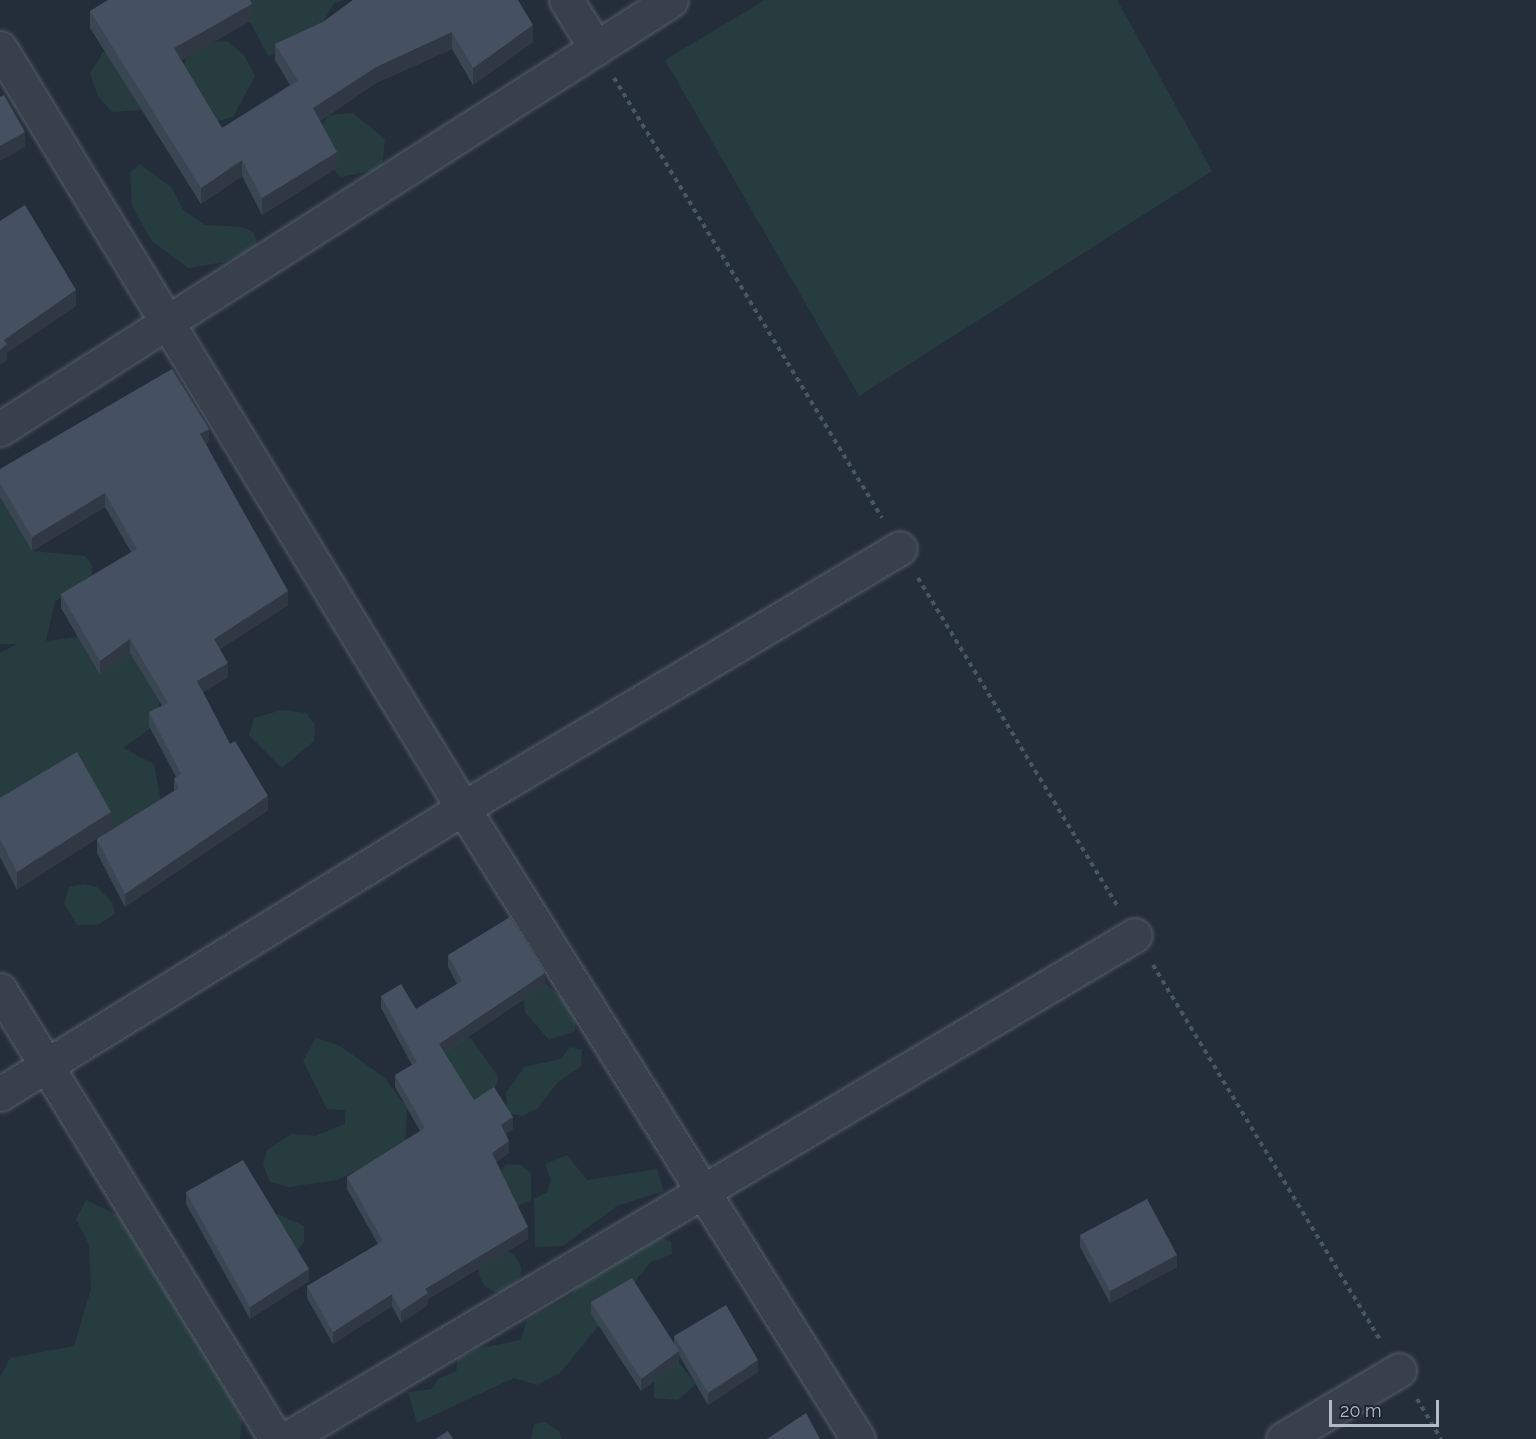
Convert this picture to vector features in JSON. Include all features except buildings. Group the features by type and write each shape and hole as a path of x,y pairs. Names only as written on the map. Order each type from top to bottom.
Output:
{"street":[{"path":"566,0 596,48"},
{"path":"0,429 671,0"},
{"path":"0,48 463,808 705,1189 858,1439"},
{"path":"0,1094 463,808 900,548"},
{"path":"286,1439 1135,935"},
{"path":"0,990 276,1439"},
{"path":"1283,1439 1399,1370"}],"path":[{"path":"596,48 1441,1439"}],"green space":[{"path":"239,0 345,0 334,3 313,40 268,56"},
{"path":"765,0 1117,0 1212,171 859,396 665,60"},
{"path":"112,37 159,100 139,110 112,112 98,96 90,74"},
{"path":"227,41 244,55 255,76 233,117 218,121 200,108 180,75 187,57 214,42"},
{"path":"353,113 385,139 382,169 340,177 311,140 329,115"},
{"path":"140,164 172,188 183,210 205,225 242,227 254,233 258,246 225,262 188,268 152,241 132,206 130,173"},
{"path":"0,482 35,535 32,551 86,556 92,566 92,583 55,601 46,641 78,637 94,665 107,665 124,640 159,702 160,721 123,748 154,764 161,802 127,829 111,830 99,819 92,779 77,769 0,820 0,653 17,644 0,644"},
{"path":"282,710 306,713 315,725 314,741 282,768 249,735 254,718"},
{"path":"83,884 97,887 112,902 115,914 98,925 77,925 64,904 69,887"},
{"path":"540,977 558,995 576,1003 575,1031 549,1040 525,1012 523,993"},
{"path":"316,1038 340,1046 384,1077 407,1108 405,1147 337,1180 289,1187 270,1182 263,1165 267,1150 291,1134 315,1136 345,1124 345,1110 327,1109 303,1061"},
{"path":"471,1038 499,1078 492,1095 464,1104 441,1053 456,1039"},
{"path":"570,1047 582,1050 581,1066 557,1083 538,1108 522,1116 507,1113 506,1093 524,1067 561,1059"},
{"path":"567,1155 587,1180 657,1169 664,1191 617,1206 563,1246 535,1247 534,1199 547,1192 551,1180 545,1164"},
{"path":"506,1164 521,1165 531,1173 531,1200 516,1207 494,1180"},
{"path":"86,1200 148,1230 178,1279 177,1311 243,1410 240,1439 0,1439 0,1377 10,1358 74,1346 91,1289 89,1245 76,1219"},
{"path":"278,1214 304,1226 304,1242 294,1255 265,1222"},
{"path":"649,1231 671,1242 672,1254 651,1262 560,1373 537,1385 514,1378 417,1423 408,1392 432,1389 439,1378 456,1372 458,1359 480,1348 521,1340 527,1320 572,1295 584,1277"},
{"path":"500,1250 508,1251 515,1256 520,1263 520,1279 515,1286 508,1291 500,1292 492,1291 485,1286 480,1279 479,1271 480,1263 485,1256 492,1251"},
{"path":"678,1362 696,1384 678,1400 654,1398 654,1380"},
{"path":"544,1422 559,1431 562,1439 531,1439 534,1424"}]}
